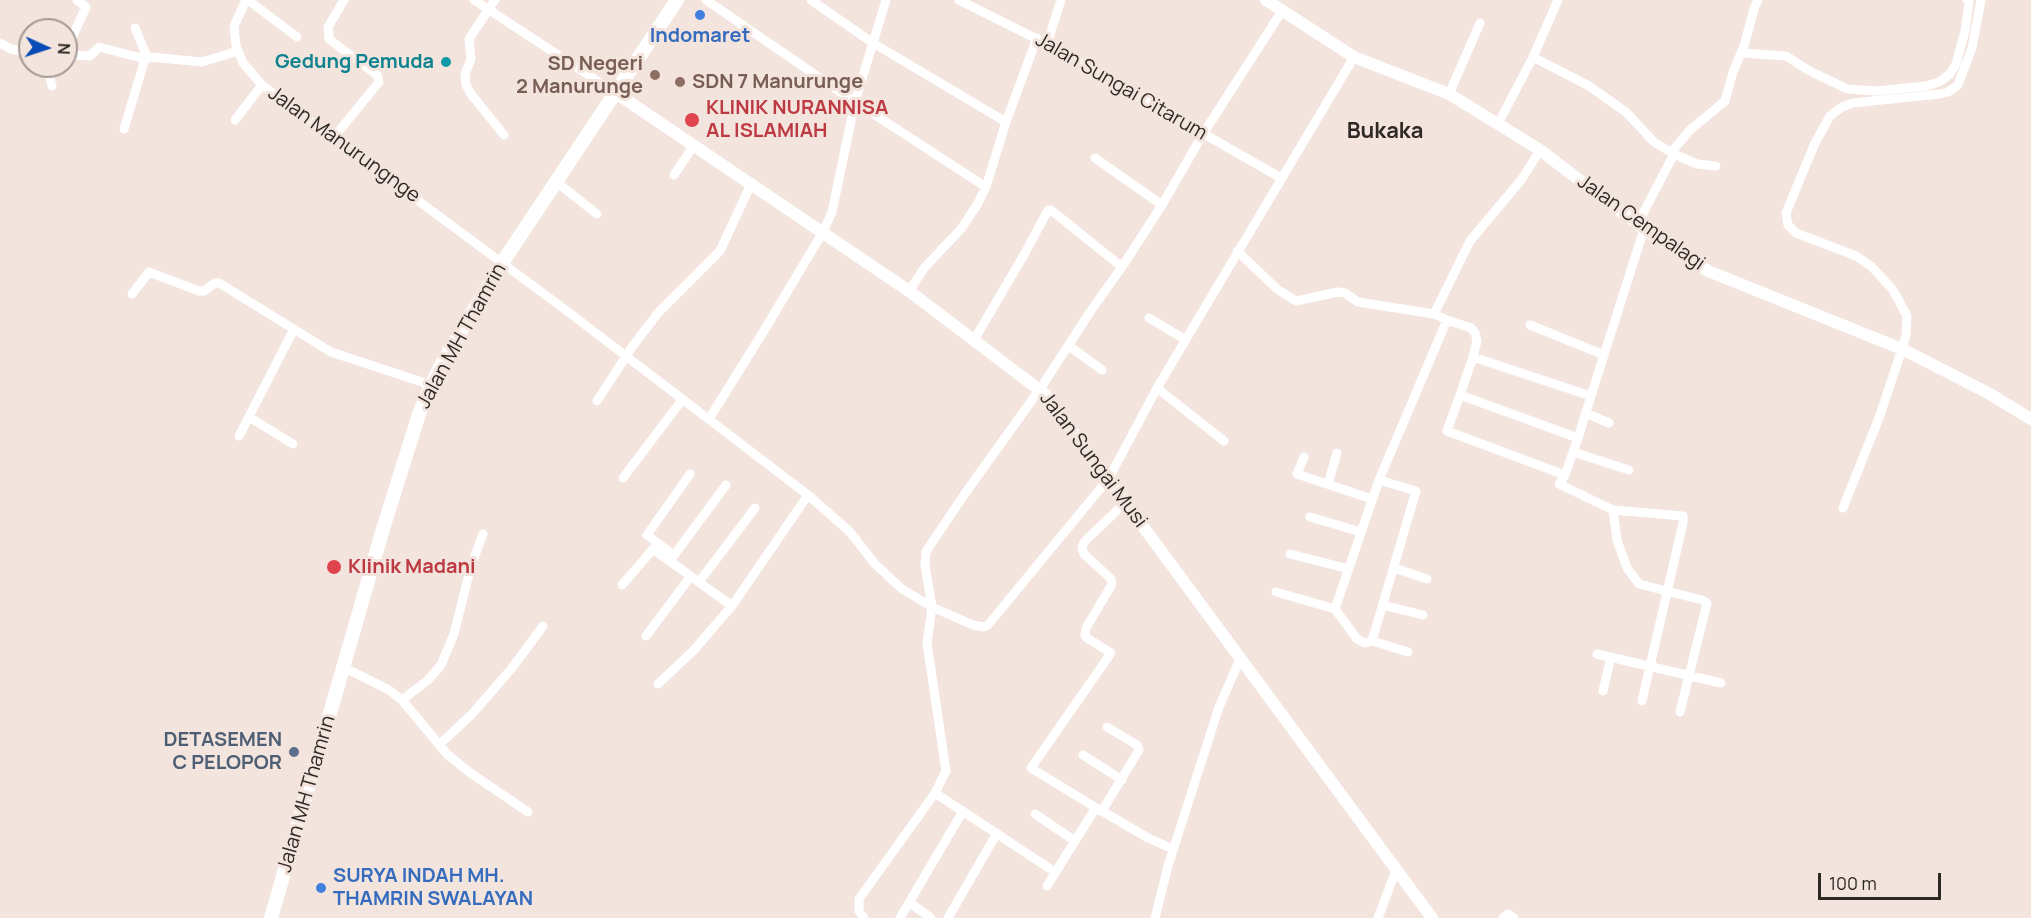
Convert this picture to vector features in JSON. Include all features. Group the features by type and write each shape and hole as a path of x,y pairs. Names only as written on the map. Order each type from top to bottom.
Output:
{"main road":[{"name":"Jalan MH Thamrin","path":"271,918 418,414 445,358 502,263 677,0"}],"street":[{"path":"77,0 88,3 78,24"},
{"path":"247,0 297,37"},
{"name":"Jalan Manurungnge","path":"247,0 234,26 234,37 238,51 250,72 262,85 808,495 850,532 875,564 902,590 932,607 973,625 984,627 988,625 1108,478"},
{"path":"334,137 379,82 378,76 329,39 328,27 344,0"},
{"path":"474,0 616,93"},
{"path":"495,0 469,39 471,59 465,74 466,85 471,94 504,135"},
{"path":"706,0 986,188"},
{"path":"811,0 873,43 1006,122"},
{"path":"708,419 823,232 832,212 855,102 886,0"},
{"name":"Jalan Sungai Citarum","path":"959,0 1037,38 1281,178"},
{"path":"1047,44 1061,0"},
{"path":"1498,123 1533,57 1558,0"},
{"path":"1642,701 1683,516 1613,510 1560,484 1578,438 1641,226 1674,154 1674,149 1690,130 1725,101 1758,0"},
{"path":"1742,53 1786,56 1808,70 1847,89 1876,91 1926,86 1939,82 1950,74 1956,64 1965,31 1969,2 1967,0"},
{"path":"1843,507 1879,418 1902,349 1908,324 1907,316 1893,290 1872,267 1856,256 1791,230 1786,213 1815,143 1834,112 1853,103 1940,94 1958,85 1972,48 1981,0"},
{"path":"864,918 859,911 859,899 935,793 946,771 927,644 932,607 925,565 926,552 1040,389 1162,205 1276,4"},
{"name":"Jalan Cempalagi","path":"1276,4 1354,57 1449,94 1498,123 1540,150 1641,226 1708,271 1902,349 1988,393 2031,419"},
{"path":"1449,94 1480,23"},
{"path":"124,129 146,58 135,28"},
{"path":"909,291 925,267 961,229 986,188 1006,122 1037,38"},
{"path":"0,43 18,50"},
{"path":"78,56 90,56 99,47 146,58 202,62 238,51"},
{"path":"1108,478 1157,388 1237,251 1354,57"},
{"path":"1533,57 1589,86 1626,112 1654,142 1674,154 1697,164 1716,166"},
{"path":"50,78 52,86"},
{"path":"235,120 262,85"},
{"name":"Jalan Sungai Musi","path":"616,93 909,291 1040,389 1126,502 1432,918"},
{"path":"674,176 694,145"},
{"path":"1434,314 1470,241 1522,179 1540,150"},
{"path":"1095,158 1162,205"},
{"path":"555,181 597,214"},
{"path":"597,401 632,347 658,313 720,251 751,183"},
{"path":"974,340 1026,253 1048,210 1051,210 1122,267"},
{"path":"1237,251 1277,289 1296,301 1338,292 1345,293 1358,302 1434,314 1471,328 1477,341 1447,431 1565,475"},
{"path":"132,294 149,272 199,291 204,291 215,283 219,283 338,355 431,385"},
{"path":"1149,318 1186,340"},
{"path":"1335,609 1379,480 1447,320"},
{"path":"1530,325 1604,355"},
{"path":"239,436 294,329"},
{"path":"1069,346 1102,370"},
{"path":"1473,357 1591,396"},
{"path":"1157,388 1224,441"},
{"path":"1460,395 1578,438"},
{"path":"623,478 682,400"},
{"path":"1586,412 1609,423"},
{"path":"249,417 293,444"},
{"path":"1573,452 1629,470"},
{"path":"1328,484 1337,453"},
{"path":"1304,457 1297,474 1372,499"},
{"path":"690,474 647,535 691,576 732,606"},
{"path":"1372,641 1416,491 1379,480"},
{"path":"672,558 726,485"},
{"path":"658,684 693,651 732,606 808,495"},
{"path":"1126,502 1087,539 1082,549 1084,554 1112,582 1086,628 1085,635 1111,654 1031,768 1148,838 1173,849"},
{"path":"699,582 755,508"},
{"path":"1613,510 1617,540 1627,568 1639,585 1707,603 1680,712"},
{"path":"1310,517 1361,532"},
{"path":"402,700 428,681 441,665 454,634 471,566 483,534"},
{"path":"622,585 651,549 672,558"},
{"path":"1290,554 1348,569"},
{"path":"1394,568 1427,579"},
{"path":"646,636 691,576"},
{"path":"1276,592 1335,609 1357,639 1365,644 1372,641 1408,652"},
{"path":"1383,604 1423,615"},
{"path":"439,745 478,707 512,668 543,626"},
{"path":"1597,654 1721,683"},
{"path":"1603,691 1611,657"},
{"path":"1155,918 1173,849 1219,707 1240,659"},
{"path":"343,667 388,690 402,700 439,745 469,771 528,812"},
{"path":"1100,810 1139,753 1139,747 1107,727"},
{"path":"1083,755 1122,780"},
{"path":"935,793 1054,872"},
{"path":"1047,886 1093,810 1100,810"},
{"path":"900,918 963,811"},
{"path":"1035,814 1075,841"},
{"path":"948,918 997,833"},
{"path":"1378,918 1396,870"},
{"path":"910,903 930,918"},
{"path":"1503,918 1508,914 1514,918"}],"place":[{"name":"Indomaret","path":"700,15"},
{"name":"Gedung Pemuda","path":"446,62"},
{"name":"SD Negeri 2 Manurunge","path":"655,75"},
{"name":"SDN 7 Manurunge","path":"680,82"},
{"name":"KLINIK NURANNISA AL ISLAMIAH","path":"692,120"},
{"name":"Klinik Madani","path":"334,567"},
{"name":"DETASEMEN C PELOPOR","path":"294,752"},
{"name":"SURYA INDAH MH. THAMRIN SWALAYAN","path":"321,888"}],"district":[{"name":"Bukaka","path":"1385,132"}]}
